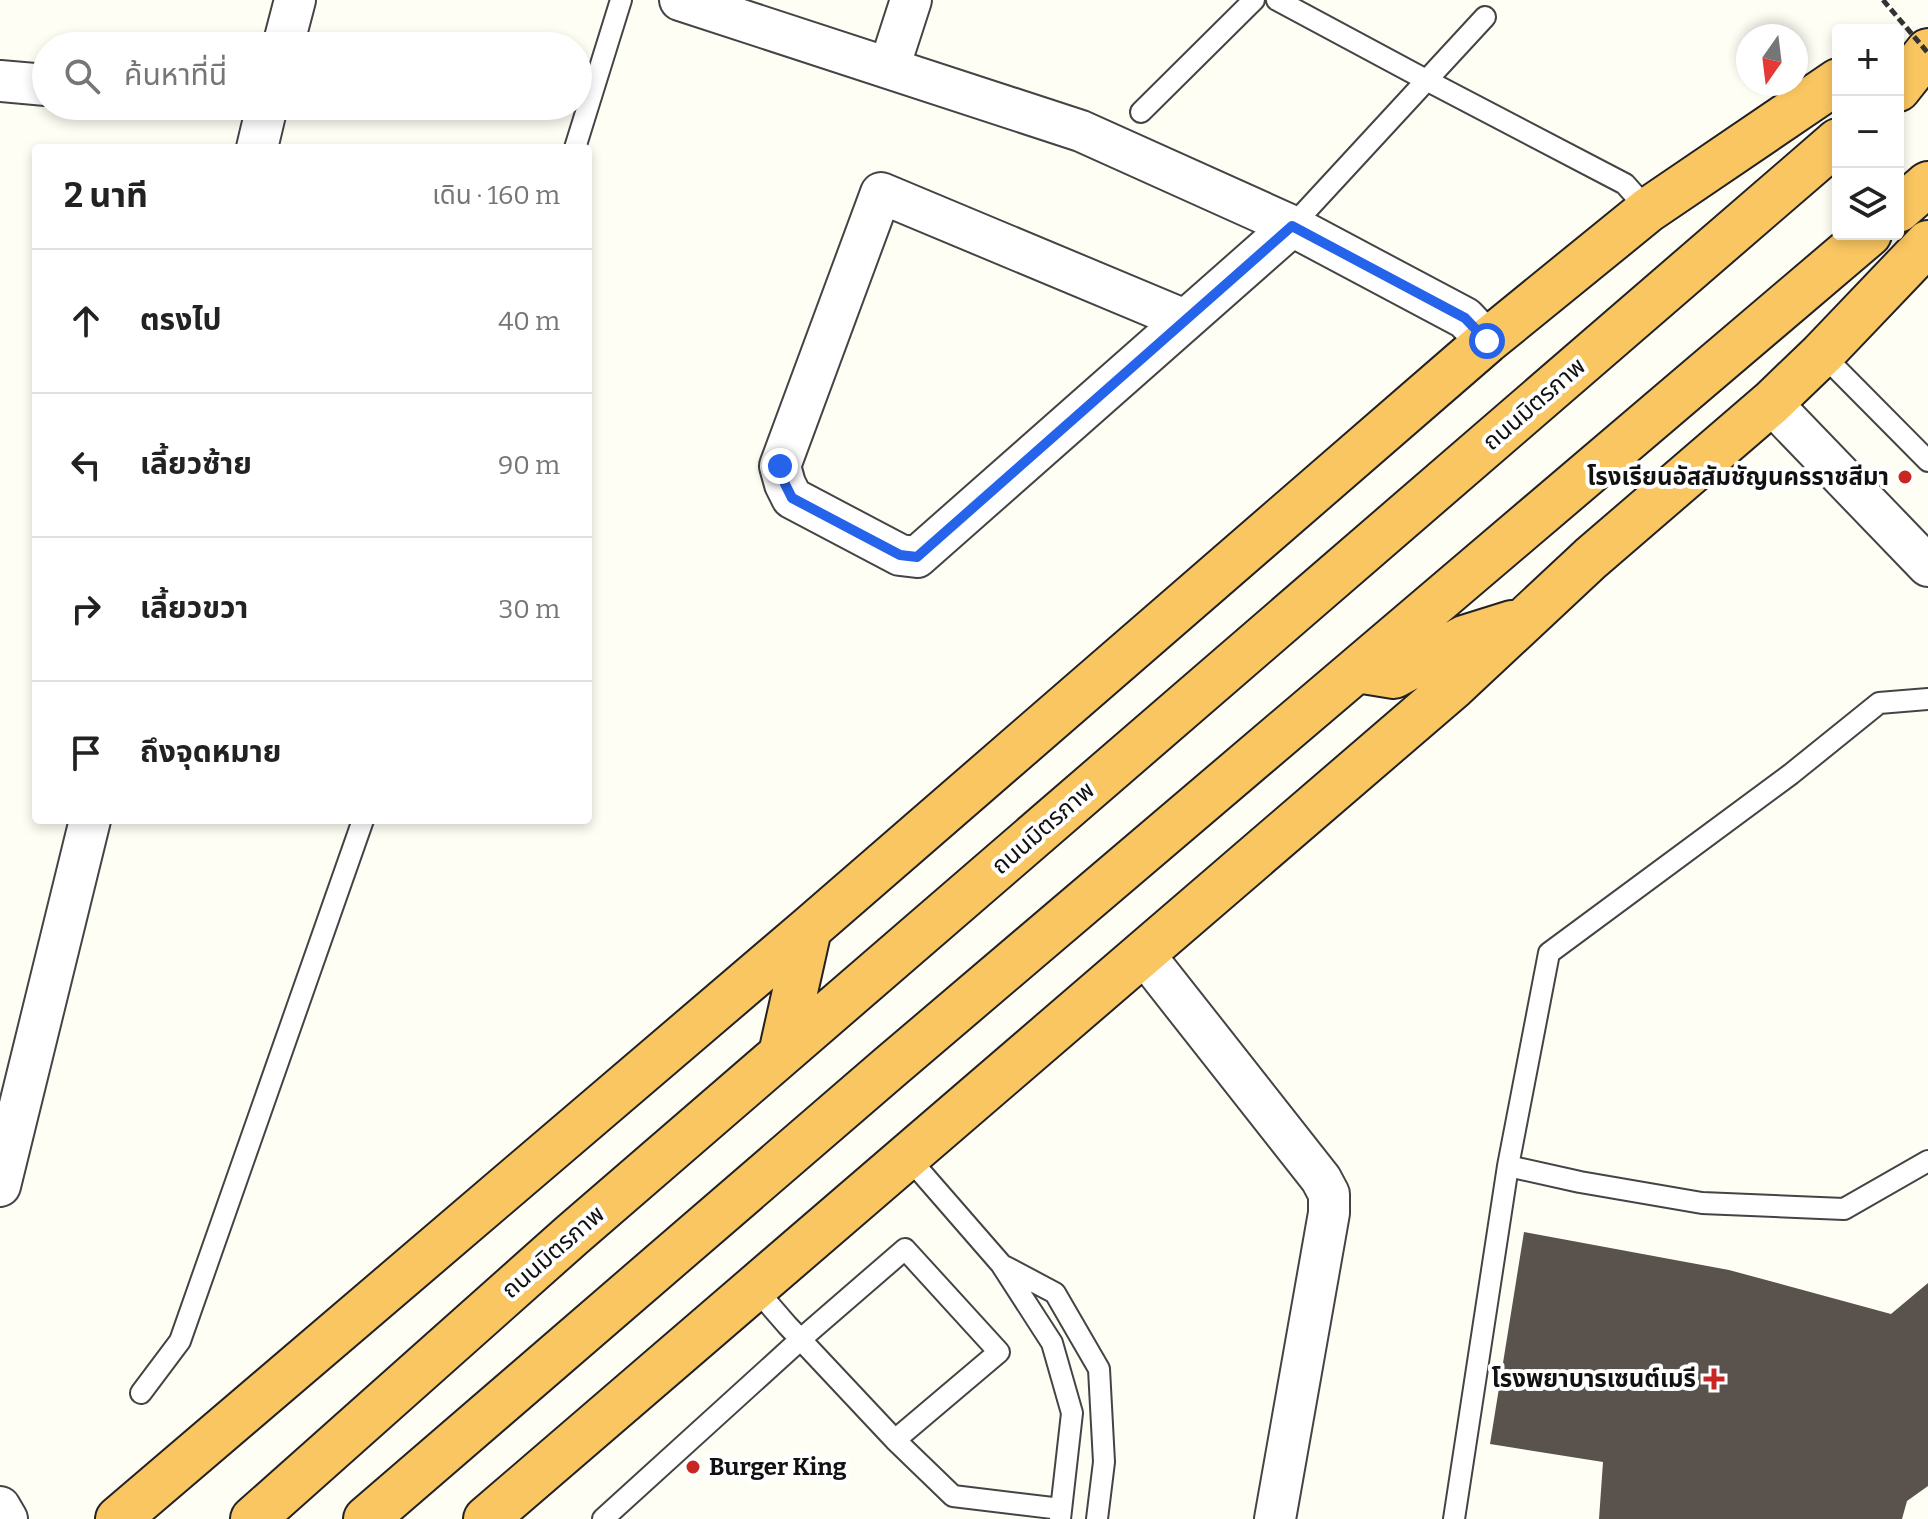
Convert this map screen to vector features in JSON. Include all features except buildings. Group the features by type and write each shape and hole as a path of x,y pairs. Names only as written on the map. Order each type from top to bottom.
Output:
{"highway":[{"path":"1904,45 1928,41"},
{"path":"1904,82 1928,52"},
{"path":"118,1519 809,929 1487,341 1648,210 1832,85"},
{"name":"ถนนมิตรภาพ","path":"253,1519 572,1235 1832,146"},
{"path":"1904,205 1928,184"},
{"path":"366,1519 878,1077 1862,240"},
{"path":"486,1519 1454,686 1591,558 1771,403 1928,243"},
{"path":"1357,670 1394,676 1464,638 1525,619"},
{"path":"781,1054 809,929"}],"street":[{"path":"287,32 295,0"},
{"path":"889,68 911,0"},
{"path":"692,2 1081,131 1292,226 1465,318 1487,341"},
{"path":"0,81 32,84"},
{"path":"258,144 264,120"},
{"path":"1185,320 881,193 780,466 785,484 792,498 900,555 917,557 1292,226"},
{"path":"1771,403 1928,566"},
{"path":"0,1186 89,824"},
{"path":"1143,953 1321,1179 1329,1194 1329,1213 1275,1519"},
{"path":"0,1507 7,1519"}],"lane":[{"path":"592,93 621,0"},
{"path":"1141,112 1254,0"},
{"path":"1277,0 1625,184 1648,210"},
{"path":"1292,226 1485,17"},
{"path":"576,144 584,120"},
{"path":"1822,354 1928,461"},
{"path":"1454,1519 1508,1166 1549,953 1791,774 1879,703 1928,699"},
{"path":"141,1393 180,1341 362,824"},
{"path":"755,1288 895,1440 953,1496 1061,1514 1072,1413 1052,1343 1001,1264 907,1156"},
{"path":"1508,1166 1702,1203 1844,1209 1928,1161"},
{"path":"603,1519 905,1249 999,1352 895,1440"},
{"path":"1001,1264 1055,1293 1099,1369 1104,1462 1097,1519"}],"path":[{"path":"1883,0 1928,52"}],"place":[{"name":"โรงเรียนอัสสัมชัญนครราชสีมา","path":"1905,477"},
{"name":"โรงพยาบารเซนต์เมรี","path":"1714,1379"},
{"name":"Burger King","path":"693,1467"}],"route":[{"path":"780,466 792,498 900,555 917,557 1292,226 1465,318 1487,341"}]}
